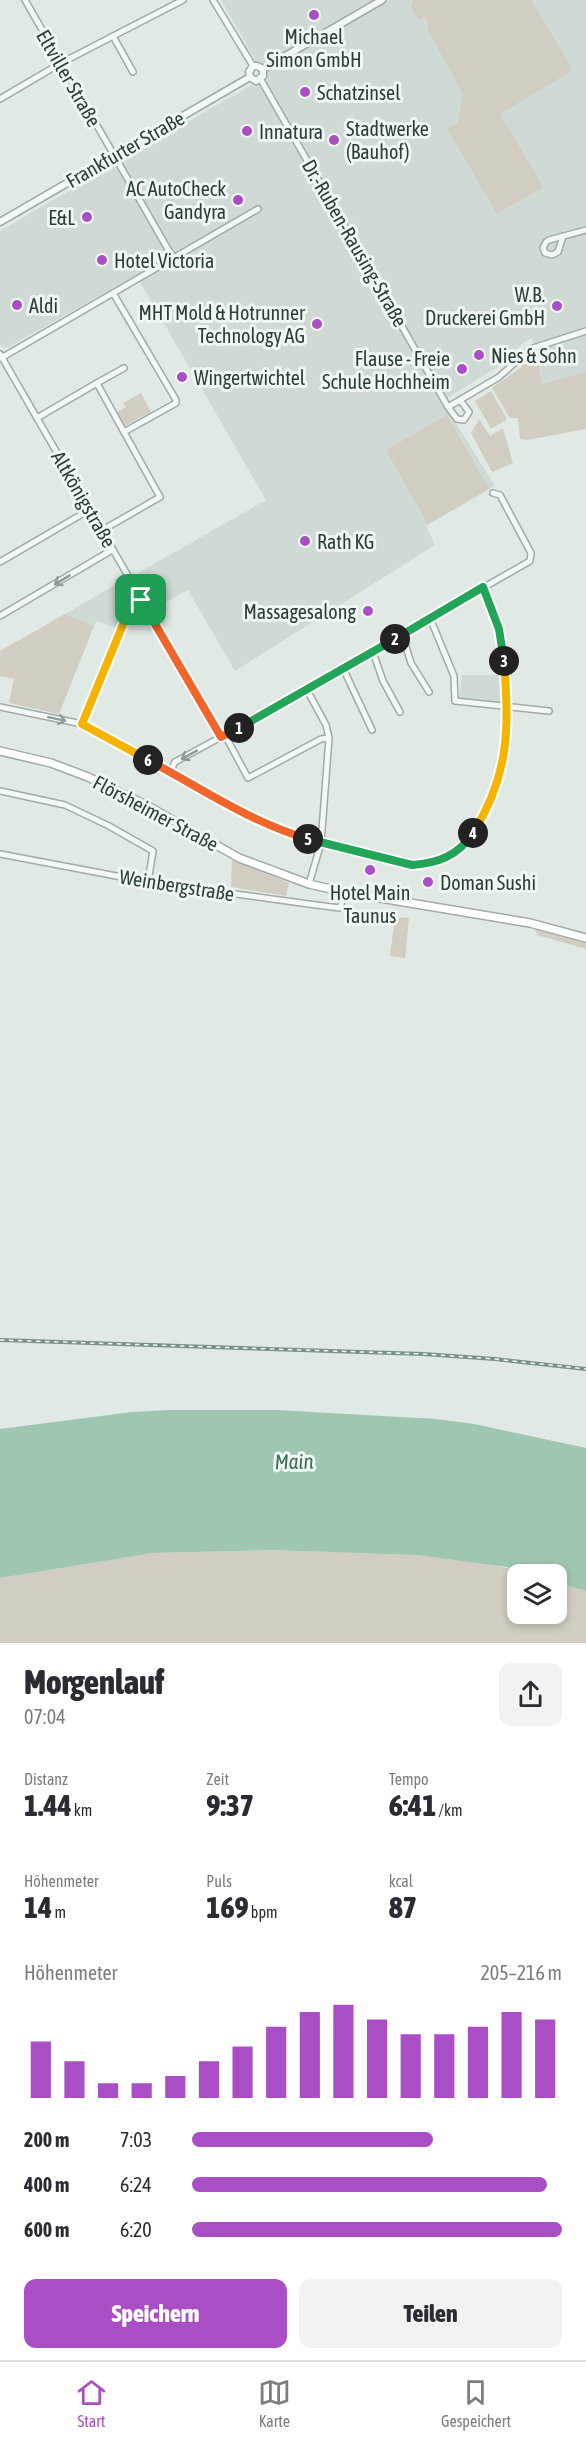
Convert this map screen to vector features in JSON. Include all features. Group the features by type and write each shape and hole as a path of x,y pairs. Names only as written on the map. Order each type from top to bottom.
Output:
{"main road":[{"name":"Flörsheimer Straße","path":"0,751 51,763 88,777 148,806 239,858 309,884 530,923 586,938"}],"street":[{"name":"Eltviller Straße","path":"25,0 173,258"},
{"path":"0,99 61,63 183,0"},
{"path":"213,0 253,66 263,69"},
{"path":"263,69 382,0"},
{"path":"113,36 133,72"},
{"path":"253,66 249,72 253,80 261,80 264,76 263,69"},
{"name":"Frankfurter Straße","path":"0,222 250,77"},
{"name":"Dr.-Ruben-Rausing-Straße","path":"261,80 448,407"},
{"path":"1,356 258,210"},
{"path":"563,236 586,230"},
{"path":"113,293 176,400 176,403 124,432"},
{"path":"460,400 469,412 464,420 457,419 448,407 499,377 530,349 586,332"},
{"name":"Altkönigstraße","path":"1,356 141,600 248,778 321,739 329,738"},
{"path":"37,418 124,368"},
{"path":"97,383 160,496 101,531"},
{"path":"170,772 175,762 307,690 530,561 531,557 500,495 493,493"},
{"path":"0,562 89,510"},
{"path":"0,616 112,550"},
{"path":"0,707 82,724 204,793 278,830 412,865 441,861 455,854 469,839 483,817 504,760 507,707 499,629 483,587"},
{"path":"82,724 129,610 141,600"},
{"path":"430,618 454,676 455,701 549,711"},
{"path":"402,634 411,663 429,692"},
{"path":"373,652 383,681 400,712"},
{"path":"343,668 372,730"},
{"path":"307,690 326,725 329,738 321,843 309,884"},
{"path":"0,791 65,805 153,851 148,882"},
{"name":"Weinbergstraße","path":"0,854 148,882 340,908 344,892"}],"shaded area":[{"path":"221,0 586,0 586,372 542,384 532,338 523,343 501,365 442,401 495,486 426,526 435,545 235,671 188,590 151,610 133,576 266,500 136,275 7,348 0,346 0,231 265,77"},
{"path":"413,0 531,0 573,70 500,114 543,187 497,214 447,128 458,123 463,93 427,29 429,24 425,17 419,20 411,8"},
{"path":"536,353 542,384 586,372 586,429 527,440 520,439 518,418 510,418 492,388"},
{"path":"491,391 507,419 491,429 475,401"},
{"path":"141,393 151,412 125,426 117,412 126,407 123,403"},
{"path":"447,415 489,489 428,524 386,450"},
{"path":"479,419 490,436 503,428 513,463 492,472 471,433"},
{"path":"124,580 129,600 118,629 97,621 94,626 65,614"},
{"path":"65,614 94,626 59,714 9,703 14,679 0,676 0,651"},
{"path":"462,675 501,675 504,704 459,699"},
{"path":"232,860 289,883 286,896 231,887"},
{"path":"395,917 409,918 405,958 390,956"},
{"path":"535,929 586,943 586,949 537,935"},
{"path":"275,1550 405,1554 502,1567 507,1568 507,1624 567,1624 567,1585 586,1591 586,1643 0,1643 0,1578 153,1553"}],"water":[{"name":"Main","path":"276,1410 436,1419 474,1424 586,1448 586,1591 567,1585 567,1564 507,1564 507,1567 418,1555 275,1550 153,1553 0,1578 0,1429 132,1412"}],"railway":[{"path":"0,1340 423,1354 586,1369"}],"place":[{"name":"Michael Simon GmbH","path":"314,15"},
{"name":"Schatzinsel","path":"305,92"},
{"name":"Innatura","path":"247,131"},
{"name":"Stadtwerke (Bauhof)","path":"334,140"},
{"name":"AC AutoCheck Gandyra","path":"238,200"},
{"name":"E&L","path":"87,217"},
{"name":"Hotel Victoria","path":"102,260"},
{"name":"Aldi","path":"17,305"},
{"name":"W.B. Druckerei GmbH","path":"557,306"},
{"name":"MHT Mold & Hotrunner Technology AG","path":"317,324"},
{"name":"Nies & Sohn","path":"479,355"},
{"name":"Flause - Freie Schule Hochheim","path":"462,369"},
{"name":"Wingertwichtel","path":"182,377"},
{"name":"Rath KG","path":"305,541"},
{"name":"Massagesalong","path":"368,611"},
{"name":"Hotel Main Taunus","path":"370,870"},
{"name":"Doman Sushi","path":"428,882"}],"route":[{"path":"483,587 499,629 503,651 507,735 504,760 494,789 483,817 469,839 449,858 412,865 321,843 278,830 204,793 82,724 129,610 141,600 221,737 311,688 483,587"}]}
